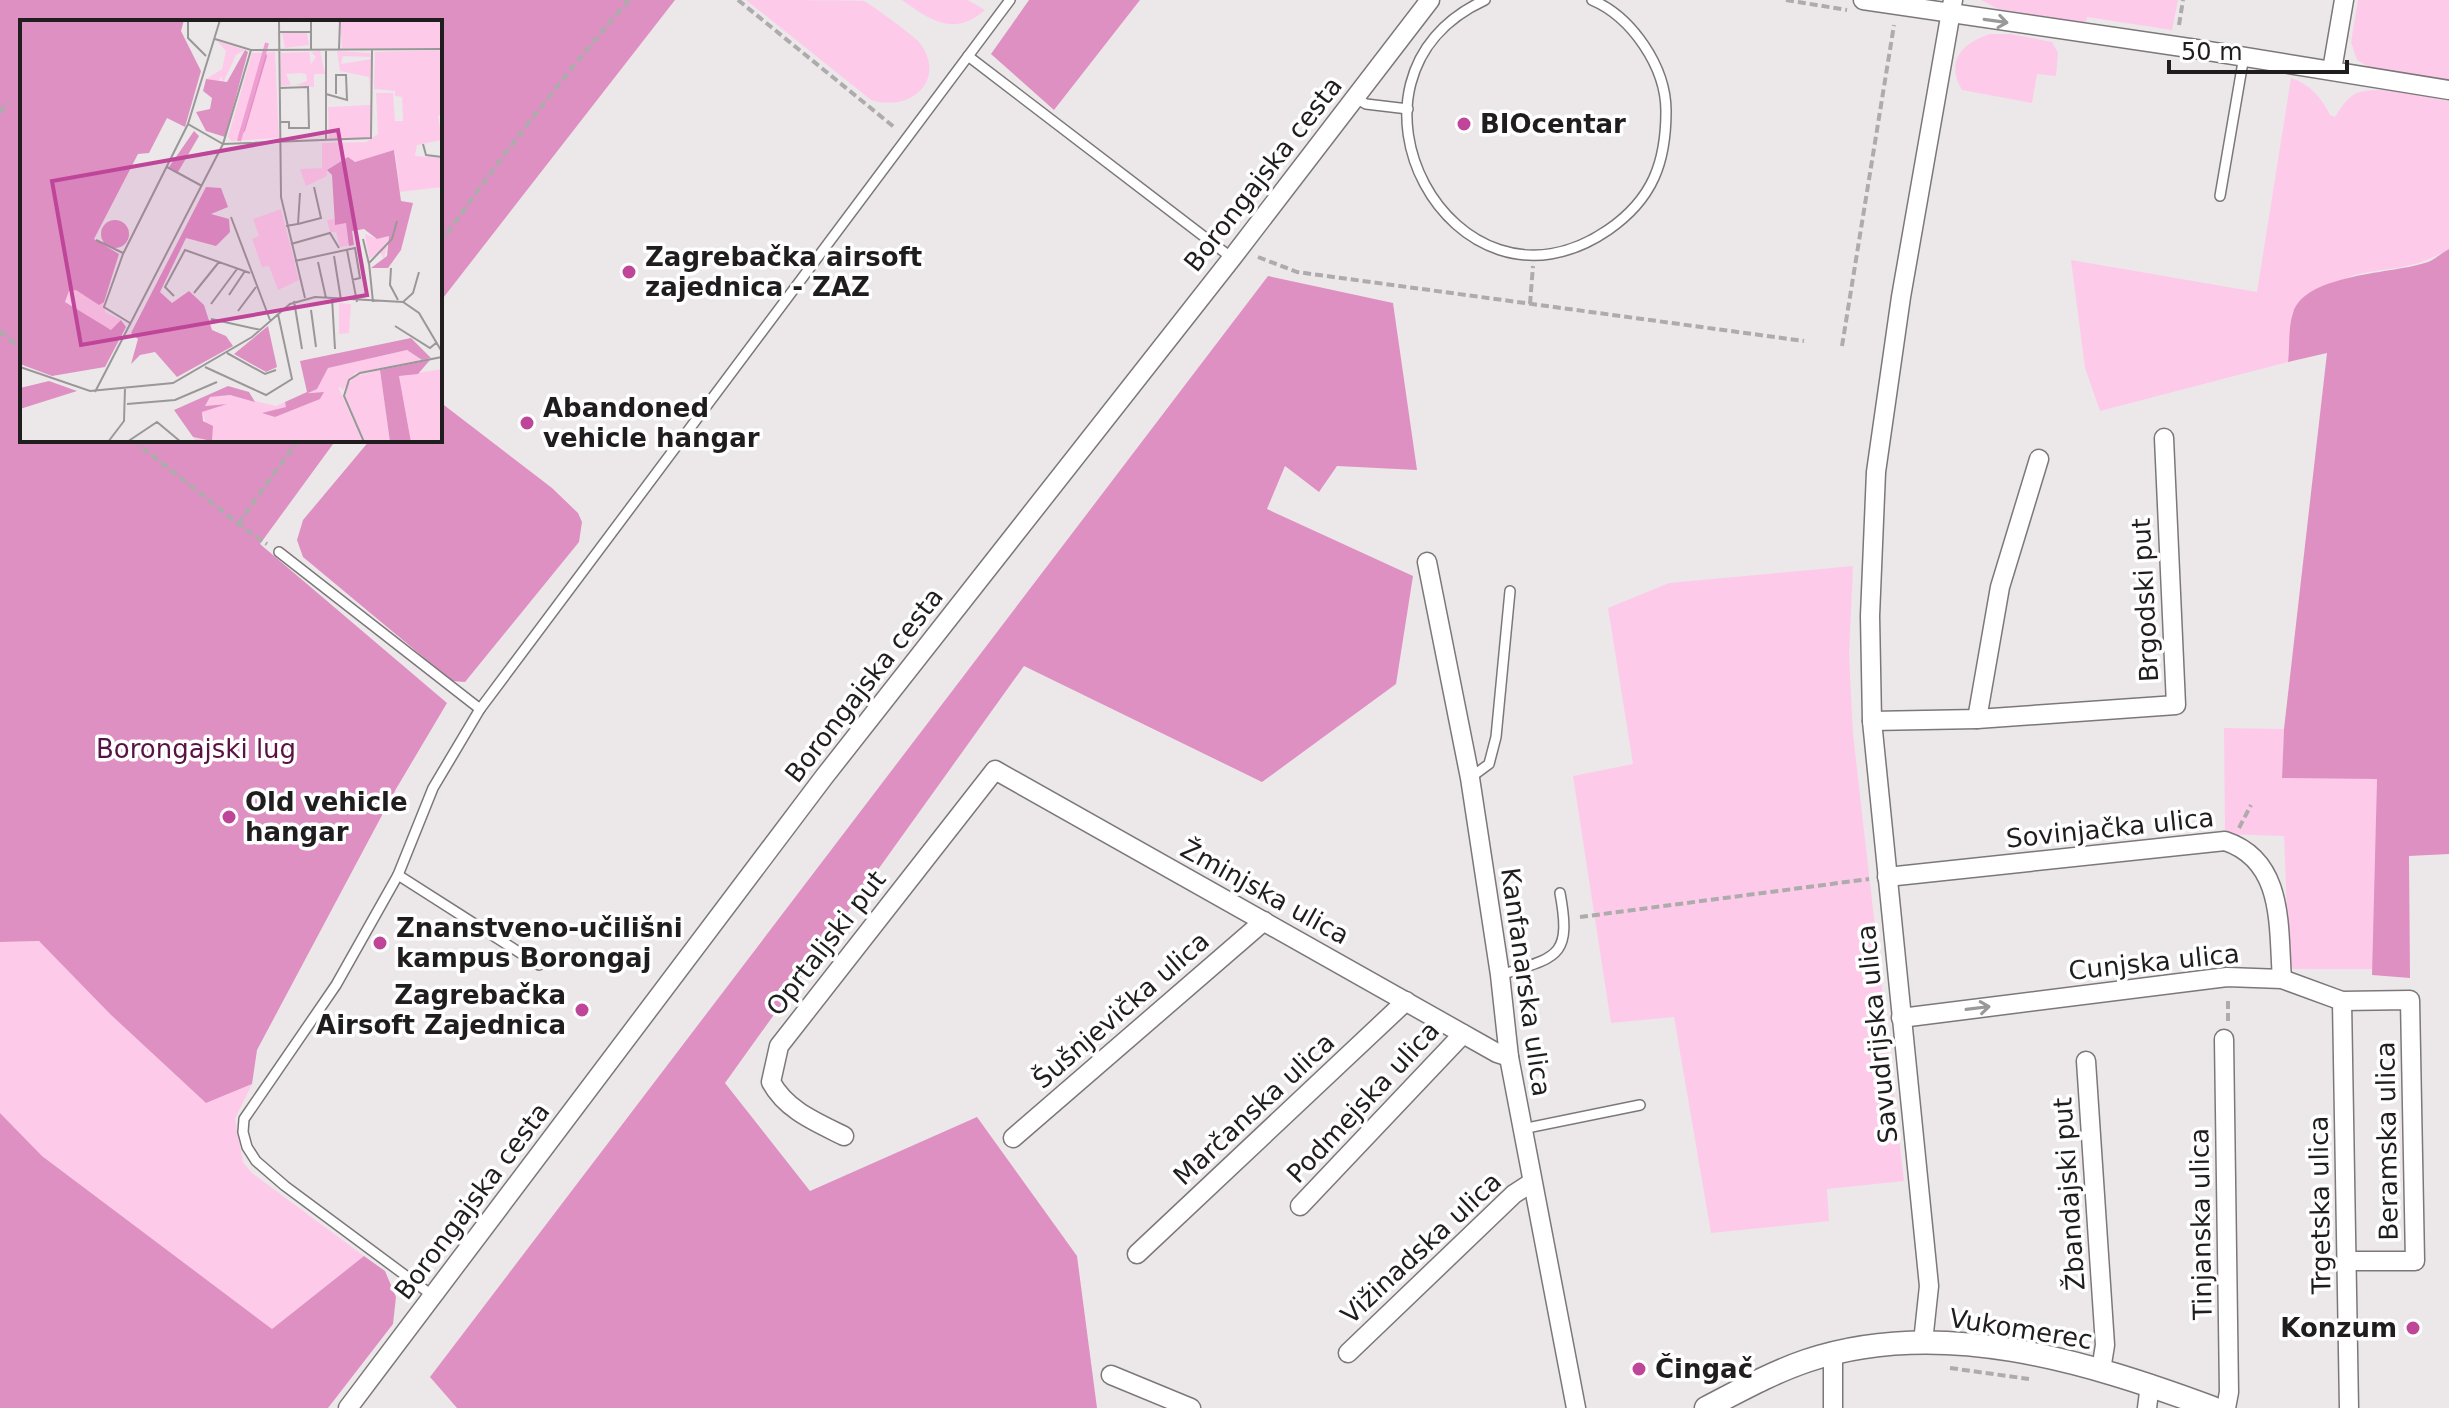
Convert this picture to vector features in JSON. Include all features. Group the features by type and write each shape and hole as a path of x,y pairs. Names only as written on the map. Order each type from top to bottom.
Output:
{"street":[{"name":"Borongajska cesta","path":"348,1408 824,777 1237,252 1430,0"},
{"path":"2332,70 2344,0"},
{"path":"1859,6 1952,7 2449,90"},
{"name":"Savudrijska ulica","path":"1923,1342 1929,1286 1872,721 1870,616 1876,472 1901,297 1952,7"},
{"name":"Brgodski put","path":"1977,719 2176,705 2164,438"},
{"path":"1872,721 1977,719 2000,587 2039,459"},
{"name":"Kanfanarska ulica","path":"1427,562 1470,778 1500,975 1509,1057 1531,1183 1576,1408"},
{"name":"Žminjska ulica","path":"995,770 1509,1057"},
{"name":"Oprtaljski put","path":"844,1136 802,1115 779,1098 771,1082 779,1046 995,770"},
{"name":"Sovinjačka ulica","path":"1887,877 2225,841 2239,845 2252,856 2266,872 2275,892 2282,979"},
{"name":"Šušnjevička ulica","path":"1013,1138 1264,921"},
{"name":"Cunjska ulica","path":"1901,1018 2227,977 2282,979 2342,1001 2410,1000"},
{"name":"Beramska ulica","path":"2347,1261 2415,1261 2410,1000"},
{"name":"Marčanska ulica","path":"1137,1254 1406,1001"},
{"name":"Trgetska ulica","path":"2342,1001 2349,1408"},
{"name":"Podmejska ulica","path":"1300,1206 1463,1034"},
{"name":"Tinjanska ulica","path":"2224,1039 2229,1392 2226,1408"},
{"name":"Žbandajski put","path":"2086,1061 2105,1345 2101,1370"},
{"name":"Vižinadska ulica","path":"1348,1353 1514,1194 1531,1183"},
{"name":"Vukomerec","path":"1706,1408 1789,1367 1833,1354 1923,1342 2009,1350 2101,1370 2150,1384 2213,1408"},
{"path":"1833,1354 1833,1408"},
{"path":"1111,1375 1191,1408"},
{"path":"2147,1408 2150,1384"}],"lane":[{"path":"433,1296 256,1161 247,1147 244,1119 336,985 398,875 433,788 480,709 1010,0"},
{"path":"1485,0 1446,26 1428,47 1416,71 1406,120 1411,152 1426,190 1446,217 1476,239 1509,251 1534,254 1582,247 1630,213 1659,170 1666,140 1666,103 1659,72 1641,40 1627,25 1592,0"},
{"path":"968,56 1237,252"},
{"path":"2220,196 2244,56"},
{"path":"1355,98 1366,104 1408,109"},
{"path":"279,552 480,709"},
{"path":"1470,778 1489,764 1496,737 1510,591"},
{"path":"398,875 539,965"},
{"path":"1500,975 1555,954 1564,941 1565,919 1560,893"},
{"path":"1522,1129 1640,1105"}],"path":[{"path":"442,240 519,133 629,0"},
{"path":"738,0 907,137"},
{"path":"1786,0 1859,6"},
{"path":"2177,34 2183,0"},
{"path":"1842,346 1895,18"},
{"path":"0,113 8,101"},
{"path":"1237,252 1297,272 1804,341"},
{"path":"1530,304 1534,254"},
{"path":"0,331 20,348"},
{"path":"136,442 238,524 279,552"},
{"path":"238,524 297,442"},
{"path":"1565,919 1887,877"},
{"path":"2224,1039 2230,1013 2227,977"},
{"path":"1949,1368 2040,1381"}],"shaded area":[{"path":"746,0 864,1 919,42 927,56 927,80 921,90 899,102 871,100"},
{"path":"902,0 968,0 985,10 963,23 943,23"},
{"path":"1981,0 2178,0 2172,30 2087,17 2086,23 1998,9"},
{"path":"2358,0 2449,0 2449,80 2369,67 2357,60 2351,42"},
{"path":"1990,34 2011,34 2052,42 2058,53 2056,76 2037,74 2032,103 1962,90 1955,70 1959,54 1971,42"},
{"path":"2291,78 2310,88 2330,115 2335,117 2350,97 2366,91 2403,92 2449,101 2449,249 2415,264 2351,276 2293,311 2288,362 2100,411 2085,368 2071,260 2257,292"},
{"path":"1853,566 1849,655 1853,734 1904,1181 1827,1189 1829,1221 1711,1233 1674,1017 1611,1023 1573,776 1633,764 1608,608 1669,583"},
{"path":"2224,728 2284,729 2282,778 2377,778 2375,969 2293,969 2289,965 2284,836 2225,834"},
{"path":"39,941 110,1014 206,1103 252,1084 235,1119 243,1162 252,1173 364,1256 272,1329 42,1156 0,1113 0,942"}],"green space":[{"name":"Borongajski lug","path":"0,0 675,0 442,299 442,20 20,20 20,442 335,442 260,544 447,703 396,789 257,1050 252,1084 206,1103 110,1014 39,941 0,942"},
{"path":"1029,0 1140,0 1054,110 991,54"},
{"path":"2449,249 2449,854 2409,856 2410,978 2372,975 2377,779 2282,778 2284,729 2327,353 2288,362 2290,324 2301,300 2315,290 2332,282 2428,262"},
{"path":"1268,276 1393,303 1417,470 1337,466 1319,492 1285,466 1267,509 1413,576 1396,684 1262,782 1024,666 725,1083 810,1191 977,1117 1077,1256 1097,1408 457,1408 430,1377"},
{"path":"442,404 552,488 578,513 582,522 579,542 465,682 452,681 303,557 297,540 303,520 368,442 442,442"},
{"path":"0,1113 42,1156 272,1329 364,1256 385,1271 396,1297 393,1324 328,1408 0,1408"}],"place":[{"name":"BIOcentar","path":"1464,124"},
{"name":"Zagrebačka airsoft zajednica - ZAZ","path":"629,272"},
{"name":"Abandoned vehicle hangar","path":"527,423"},
{"name":"Old vehicle hangar","path":"229,817"},
{"name":"Znanstveno-učilišni kampus Borongaj","path":"380,943"},
{"name":"Zagrebačka Airsoft Zajednica","path":"582,1010"},
{"name":"Konzum","path":"2413,1328"},
{"name":"Čingač","path":"1639,1369"}]}
